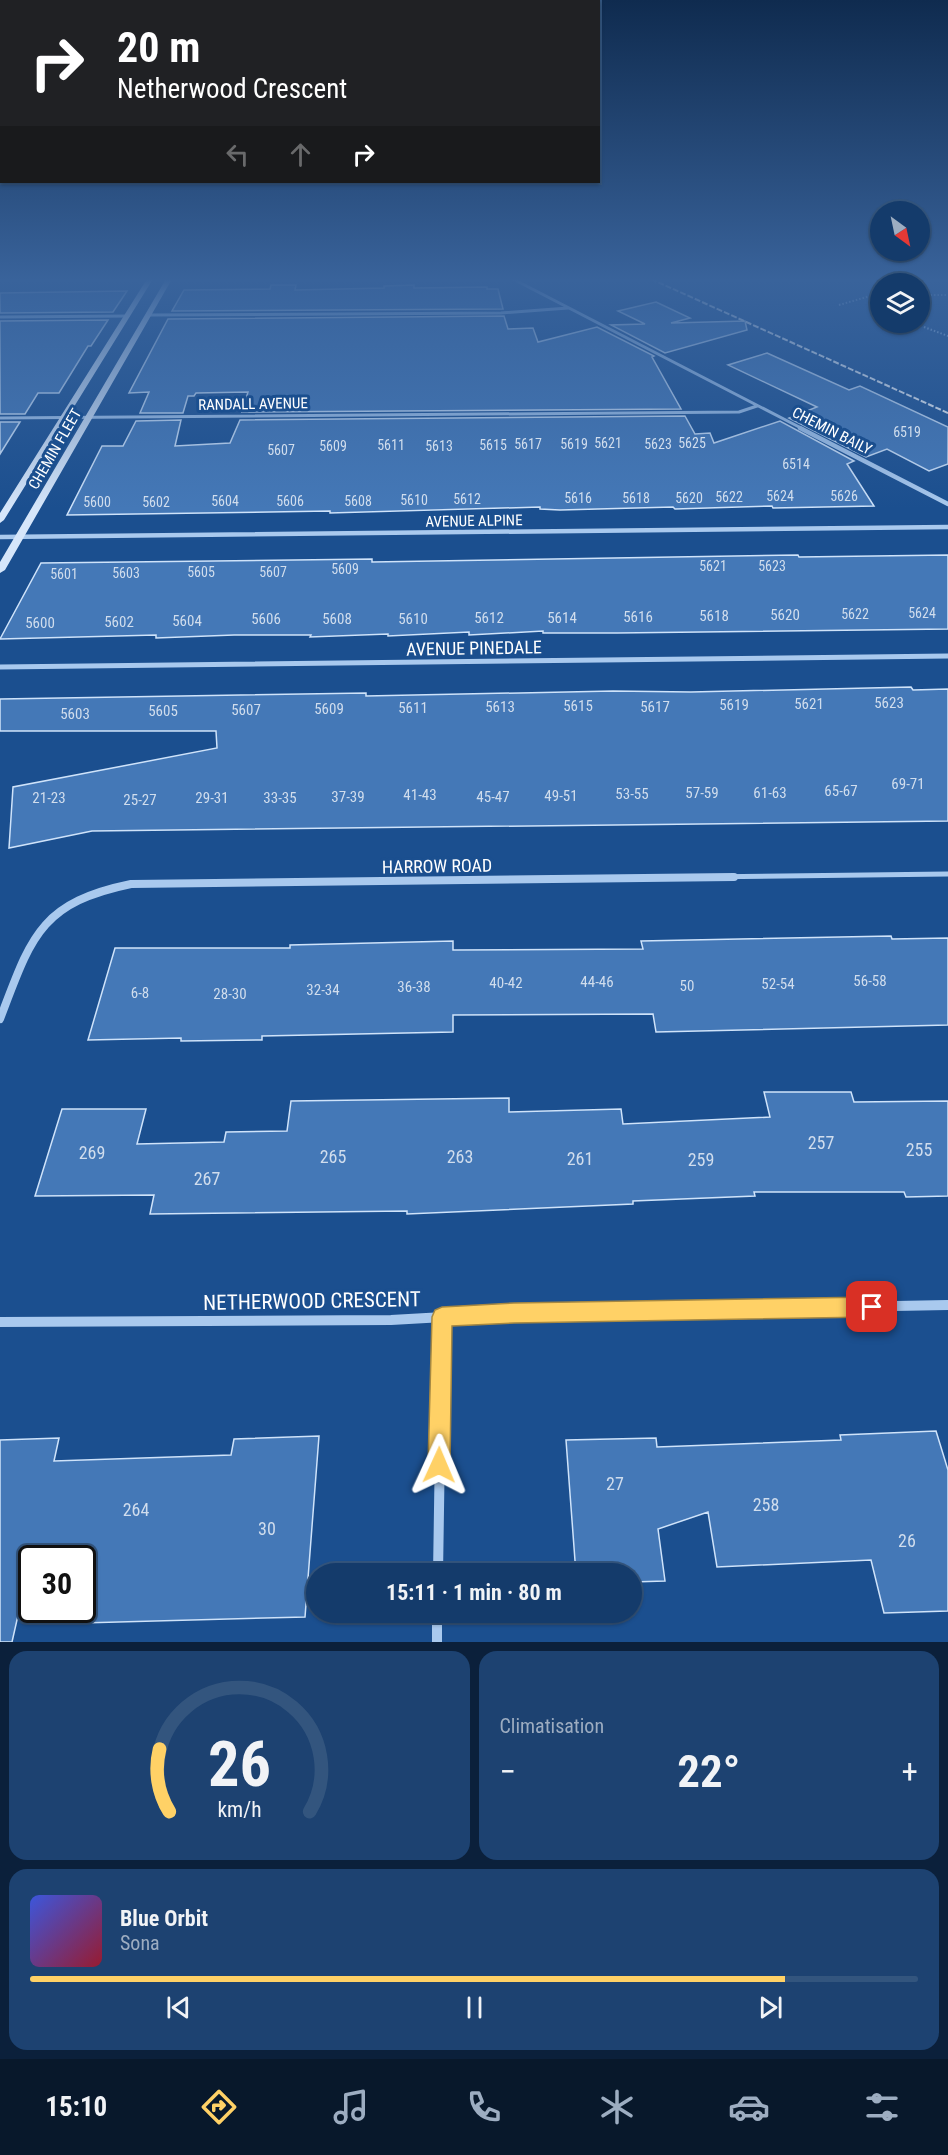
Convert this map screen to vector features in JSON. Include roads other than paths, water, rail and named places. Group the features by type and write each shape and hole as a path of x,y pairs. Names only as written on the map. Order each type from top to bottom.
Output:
{"main road":[{"name":"CHEMIN FLEET","path":"0,520 103,356"},
{"name":"CHEMIN FLEET","path":"0,570 125,356"}],"street":[{"name":"CHEMIN BAILY","path":"660,356 948,504"},
{"name":"RANDALL AVENUE","path":"0,418 739,412 758,406"},
{"name":"AVENUE ALPINE","path":"0,537 948,526"},
{"name":"AVENUE PINEDALE","path":"0,667 948,656"},
{"name":"HARROW ROAD","path":"0,1019 26,952 37,931 51,916 69,903 109,887 131,884 948,874"},
{"name":"NETHERWOOD CRESCENT","path":"0,1322 391,1320 525,1312 948,1305"},
{"path":"438,1563 442,1317"},
{"path":"437,1623 437,1642"}],"railway":[{"path":"821,356 948,413"}]}
